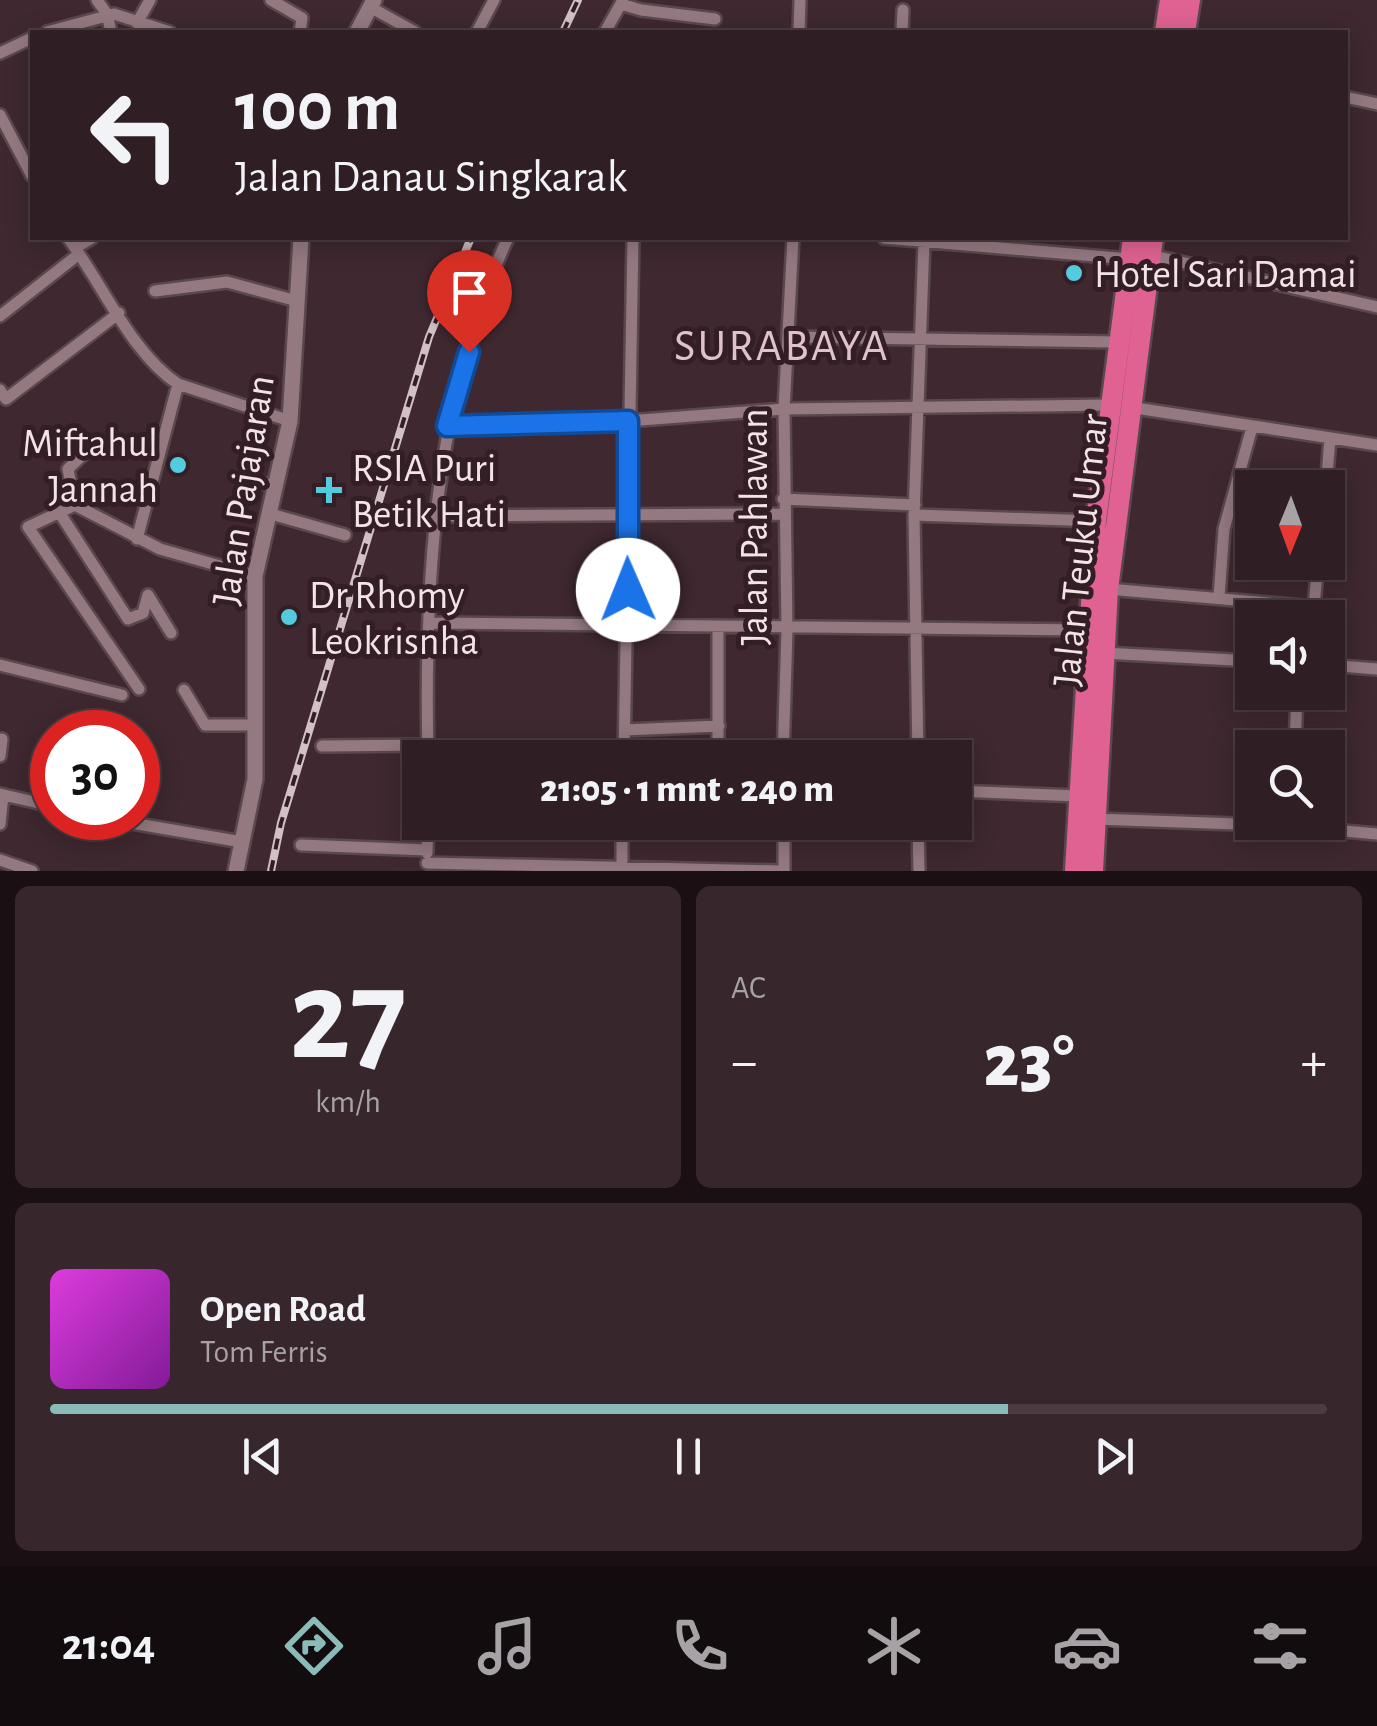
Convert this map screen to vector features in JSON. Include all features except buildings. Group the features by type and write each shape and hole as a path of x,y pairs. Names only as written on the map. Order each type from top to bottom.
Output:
{"highway":[{"path":"1164,30 1170,0"},
{"path":"1185,30 1190,0"},
{"name":"Jalan Teuku Umar","path":"1090,709 1102,653 1108,589 1118,406 1117,342 1142,247"},
{"name":"Jalan Teuku Umar","path":"1093,871 1095,820 1086,630 1096,520 1142,247"},
{"name":"Jalan Teuku Umar","path":"1075,871 1078,796 1090,739"}],"main road":[{"path":"357,30 372,3"},
{"name":"Jalan Pajajaran","path":"236,871 253,805 255,576 290,421 302,240"}],"street":[{"path":"97,0 107,14 111,30"},
{"path":"138,23 150,0"},
{"path":"271,0 302,18 300,30"},
{"path":"478,30 494,0"},
{"path":"799,30 800,0"},
{"path":"606,30 622,2 640,10 715,19"},
{"path":"372,3 412,30"},
{"path":"902,30 903,10"},
{"path":"54,30 107,14 163,30"},
{"path":"0,52 30,43"},
{"path":"1348,98 1377,104"},
{"path":"0,114 30,172"},
{"path":"427,740 435,516 447,426 507,240"},
{"path":"625,740 633,240"},
{"name":"Jalan Pahlawan","path":"784,740 787,630 784,409 793,240"},
{"path":"904,240 1142,247 1377,308"},
{"path":"918,740 915,510 924,242"},
{"path":"0,316 74,246 144,354 178,384 290,421"},
{"path":"156,291 227,282 296,301"},
{"path":"0,390 6,399 119,312"},
{"path":"789,337 1117,342"},
{"path":"137,539 178,384"},
{"path":"447,426 628,421 784,409 1118,406 1377,445"},
{"path":"1220,597 1224,529 1252,427"},
{"path":"1327,470 1330,438"},
{"path":"75,505 68,469 94,444"},
{"path":"240,477 277,487"},
{"path":"783,499 1096,520"},
{"path":"75,505 137,539 210,566 255,576"},
{"path":"75,505 28,528 139,689"},
{"path":"59,512 127,617 143,613 148,595 171,632"},
{"path":"270,514 345,534"},
{"path":"435,516 784,514"},
{"path":"1108,589 1239,600"},
{"path":"432,623 718,630 1086,630"},
{"path":"718,630 718,740"},
{"path":"1102,653 1235,660"},
{"path":"0,666 122,695"},
{"path":"1345,667 1377,670"},
{"path":"184,690 205,725 255,724"},
{"path":"625,730 718,726"},
{"path":"0,756 2,739"},
{"path":"322,746 402,750"},
{"path":"972,791 1078,796"},
{"path":"0,824 2,794 30,801"},
{"path":"1095,820 1235,823"},
{"path":"160,828 242,842"},
{"path":"1345,830 1377,834"},
{"path":"622,840 622,870"},
{"path":"302,845 427,861 622,870 782,871 783,840"},
{"path":"918,840 919,871"},
{"path":"4,865 32,871"}],"railway":[{"path":"564,30 578,0"},
{"path":"271,871 281,823 429,337 470,240"}],"place":[{"name":"Hotel Sari Damai","path":"1074,273"},
{"name":"Miftahul Jannah","path":"178,465"},
{"name":"RSIA Puri Betik Hati","path":"329,490"},
{"name":"Dr Rhomy Leokrisnha","path":"289,617"}],"district":[{"name":"SURABAYA","path":"782,344"}],"route":[{"path":"469,352 447,426 628,421 628,590"}]}
